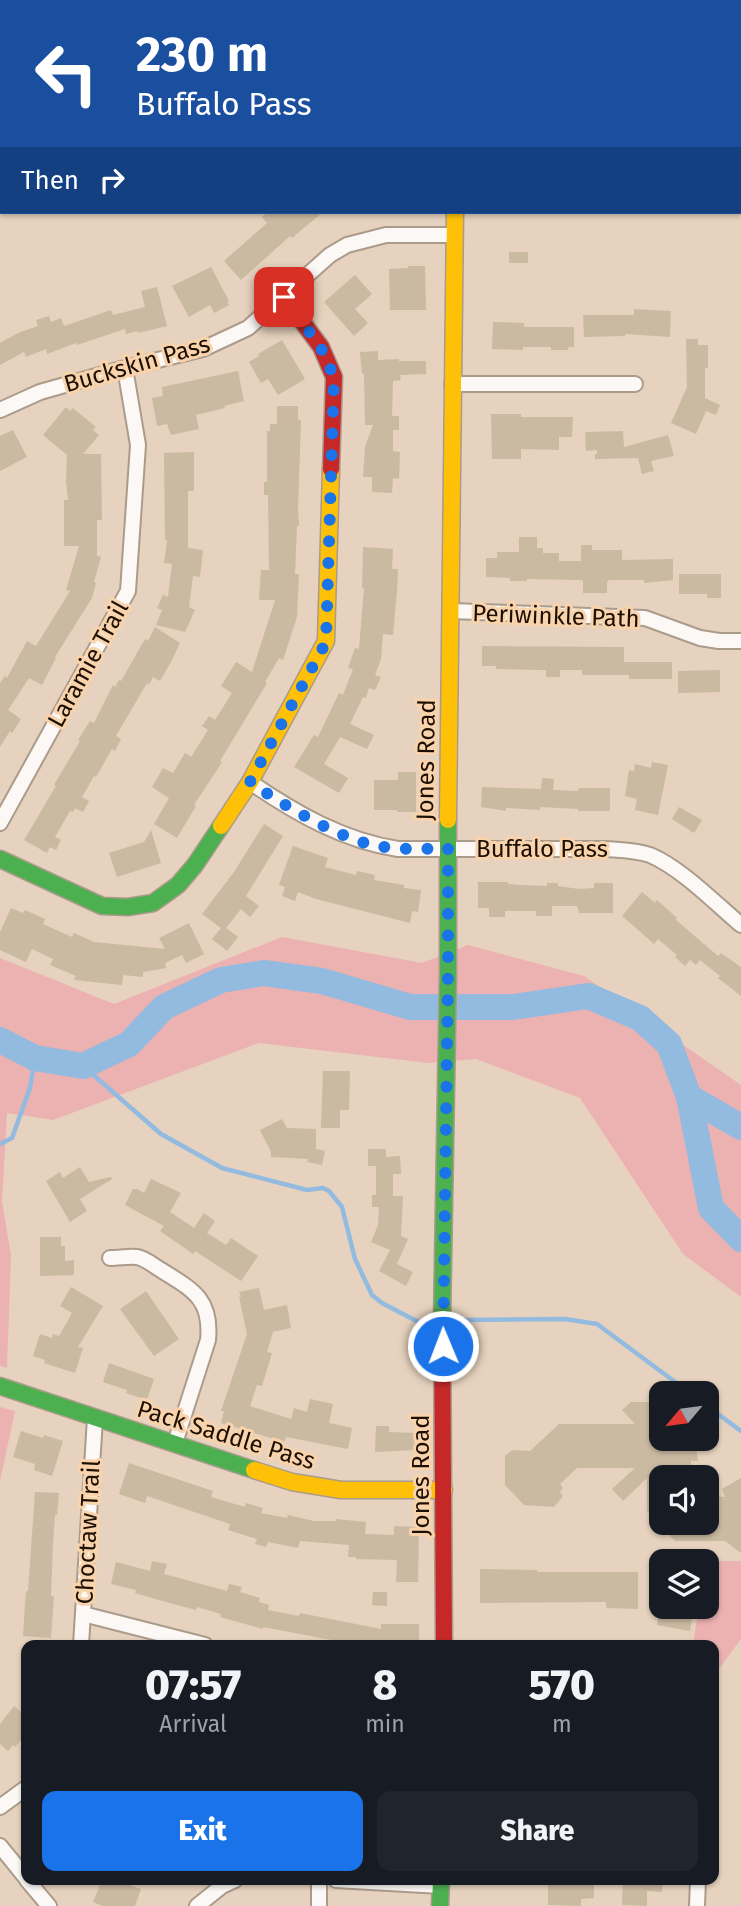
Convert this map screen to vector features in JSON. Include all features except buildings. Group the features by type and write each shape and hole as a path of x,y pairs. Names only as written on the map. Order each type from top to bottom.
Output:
{"street":[{"name":"Jones Road","path":"444,1640 442,1315 455,214"},
{"name":"Buckskin Pass","path":"0,410 40,393 203,349 248,328 330,255 346,245 386,235 454,235"},
{"path":"0,859 102,906 128,907 153,903 178,885 195,865 250,782 326,642 334,377 321,348 284,297"},
{"name":"Laramie Trail","path":"0,823 128,591 138,445 125,368"},
{"path":"452,384 635,384"},
{"name":"Periwinkle Path","path":"451,611 645,618 700,638 741,640"},
{"name":"Buffalo Pass","path":"250,782 279,802 342,834 374,845 398,849 606,849 648,854 679,872 741,925"},
{"path":"110,1258 140,1257 186,1285 198,1296 206,1309 210,1325 208,1340 175,1443"},
{"name":"Pack Saddle Pass","path":"0,1386 292,1482 341,1490 444,1490"},
{"name":"Choctaw Trail","path":"81,1640 95,1418"},
{"path":"83,1614 185,1640"},
{"path":"0,1807 21,1792"},
{"path":"0,1846 21,1872"},
{"path":"32,1885 49,1906"},
{"path":"197,1906 224,1885"},
{"path":"319,1885 319,1906"},
{"path":"440,1906 441,1885"},
{"path":"697,1906 698,1885"}],"shaded area":[{"path":"282,937 422,963 468,945 584,976 741,1085 741,1297 683,1254 580,1098 476,1059 428,1063 259,1043 53,1120 7,1113 2,1202 11,1255 7,1368 0,1366 0,958 114,1004"},
{"path":"0,1407 15,1411 0,1481"},
{"path":"719,1561 741,1561 741,1639 719,1669 719,1640 694,1640 697,1619 719,1619"}],"waterway":[{"path":"0,1040 35,1058 83,1066 129,1044 164,1007 221,980 264,973 322,981 410,1007 513,1007 588,996 640,1018 669,1044 689,1097 711,1208 741,1239"},
{"path":"0,1144 12,1138 30,1088 35,1058"},
{"path":"83,1066 161,1134 222,1168 307,1190 323,1188 329,1191 342,1207 355,1259 372,1295 428,1327"},
{"path":"689,1097 741,1127"},
{"path":"466,1320 565,1319 597,1324 674,1381"},
{"path":"719,1415 741,1431"}],"traffic: fast":[{"path":"442,1320 448,820"},
{"path":"0,859 102,906 128,907 153,903 178,885 221,826"},
{"path":"0,1386 254,1470"},
{"path":"440,1906 441,1885"}],"traffic: slow":[{"path":"448,820 455,214"},
{"path":"221,826 250,782 326,641 331,469"},
{"path":"254,1470 292,1482 341,1490 444,1490"}],"traffic: jam":[{"path":"284,297 321,347 334,377 331,469"},
{"path":"442,1320 444,1640"}],"route":[{"path":"284,297 321,348 334,377 326,642 250,782 300,813 342,834 374,845 398,849 448,848 443,1346"}]}
